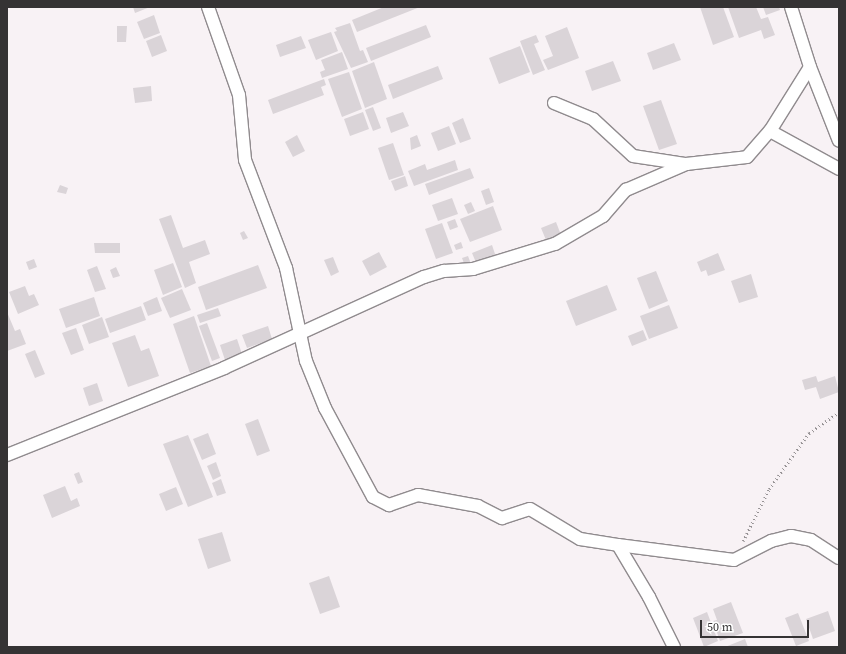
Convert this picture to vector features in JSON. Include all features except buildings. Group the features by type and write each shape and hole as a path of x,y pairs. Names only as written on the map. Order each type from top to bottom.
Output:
{"street":[{"path":"208,7 239,95 245,160 286,268 306,361 324,408 373,497 389,505 418,495 478,506 502,518 530,509 580,539 618,546 734,560 770,540 791,536 811,540 839,558"},
{"path":"791,7 810,67 839,141"},
{"path":"554,104 593,119 634,156 686,164 747,157 770,131 810,67"},
{"path":"770,131 839,169"},
{"path":"7,455 300,335 424,277 444,271 473,269 555,244 603,216 626,190 686,164"},
{"path":"618,546 649,597 674,647"}],"path":[{"path":"734,560 768,489 809,433 839,412"}]}
